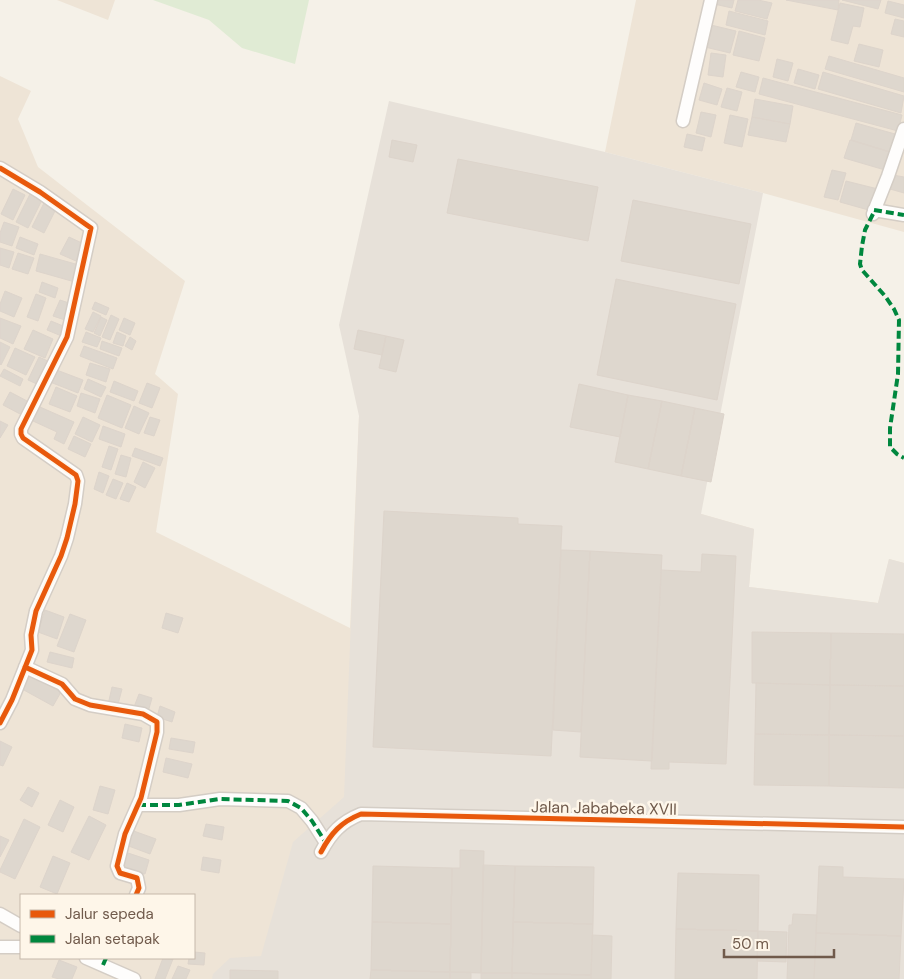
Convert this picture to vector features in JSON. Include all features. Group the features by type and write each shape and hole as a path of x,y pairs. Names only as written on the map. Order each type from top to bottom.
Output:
{"street":[{"path":"683,121 711,0"},
{"path":"904,130 874,212 904,215"},
{"path":"0,168 32,187 91,228 67,337 21,429 23,438 76,476 78,481 67,538 61,556 36,611 31,635 32,650 12,700 0,723"},
{"path":"25,667 62,684 75,699 90,705 143,714 157,722 157,732 141,798 124,834 117,866 120,873 137,878 139,888 136,894"},
{"name":"Jalan Jababeka XVII","path":"138,805 179,805 220,799 288,802 301,808 312,821 324,847 341,824 362,814 904,827"},
{"path":"0,914 20,925"},
{"path":"0,947 20,947"},
{"path":"91,959 105,962 134,979"}],"shaded area":[{"path":"57,0 115,0 108,20"},
{"path":"636,0 904,0 904,232 605,152"},
{"path":"0,76 31,91 18,119 38,167 185,281 155,374 178,394 156,532 350,628 359,416 754,529 749,587 878,603 889,559 904,563 904,979 0,979"},
{"path":"389,101 605,152 763,193 701,514 754,529 749,587 878,603 889,559 904,563 904,979 212,979 213,974 230,958 261,956 293,842 344,797 359,416 339,325"}],"green space":[{"path":"153,0 309,0 295,64 242,48 209,20"}],"building":[{"path":"715,0 734,0 732,8 714,4"},
{"path":"738,0 758,0 772,3 767,19 735,11"},
{"path":"786,0 839,0 838,10"},
{"path":"842,0 881,0 878,9"},
{"path":"888,1 904,5 904,18 885,13"},
{"path":"840,3 864,8 860,27 853,26 848,44 831,40"},
{"path":"729,11 768,21 765,35 726,25"},
{"path":"895,19 904,21 904,37 891,34"},
{"path":"711,25 736,31 730,53 705,47"},
{"path":"739,31 765,38 759,61 733,55"},
{"path":"859,44 883,50 879,67 854,61"},
{"path":"711,53 726,55 723,77 708,75"},
{"path":"829,56 904,78 904,92 825,69"},
{"path":"777,59 793,63 788,81 773,77"},
{"path":"798,69 819,75 815,89 794,83"},
{"path":"741,72 759,77 755,92 736,87"},
{"path":"823,72 904,96 901,113 818,89"},
{"path":"763,78 902,115 898,131 759,94"},
{"path":"704,83 722,89 717,105 699,100"},
{"path":"727,88 742,92 737,111 721,107"},
{"path":"755,99 793,106 790,124 752,117"},
{"path":"701,112 716,115 711,137 696,133"},
{"path":"730,115 748,119 742,147 724,143"},
{"path":"752,117 790,124 786,142 748,135"},
{"path":"856,123 895,134 890,152 851,140"},
{"path":"687,134 705,138 702,151 684,147"},
{"path":"392,140 417,145 413,162 389,157"},
{"path":"850,140 890,152 885,170 844,158"},
{"path":"458,159 598,187 588,241 447,213"},
{"path":"832,170 846,173 838,200 824,197"},
{"path":"893,175 904,177 904,193 890,189"},
{"path":"846,181 878,189 872,211 840,202"},
{"path":"13,189 25,195 13,220 1,214"},
{"path":"30,194 42,200 28,228 16,222"},
{"path":"633,200 751,224 739,284 621,261"},
{"path":"44,203 56,209 44,233 32,227"},
{"path":"4,222 19,227 12,246 0,242 0,233"},
{"path":"20,237 38,244 34,255 16,248"},
{"path":"69,237 84,244 76,261 60,254"},
{"path":"0,248 14,252 9,268 0,265"},
{"path":"18,253 34,258 28,274 12,269"},
{"path":"40,254 79,265 75,282 36,271"},
{"path":"616,279 736,304 717,400 597,375"},
{"path":"42,282 58,288 55,298 39,292"},
{"path":"5,291 22,298 14,317 0,311 0,304"},
{"path":"36,294 46,298 38,321 27,317"},
{"path":"60,300 72,304 65,320 53,316"},
{"path":"95,302 109,308 106,315 92,309"},
{"path":"93,312 101,316 93,332 85,329"},
{"path":"111,315 119,319 110,340 102,337"},
{"path":"101,317 107,320 100,336 94,333"},
{"path":"0,318 21,326 13,344 0,338"},
{"path":"124,318 135,323 130,335 119,330"},
{"path":"51,321 68,328 64,337 47,330"},
{"path":"33,330 53,339 45,358 24,349"},
{"path":"358,330 386,336 382,355 354,349"},
{"path":"86,332 101,338 97,347 82,342"},
{"path":"117,332 126,336 123,346 113,343"},
{"path":"386,336 404,340 396,372 379,368"},
{"path":"130,337 136,341 132,350 125,346"},
{"path":"102,341 122,348 119,356 100,349"},
{"path":"0,342 10,347 1,365 0,364"},
{"path":"84,346 117,358 113,369 80,356"},
{"path":"15,348 35,357 26,375 7,366"},
{"path":"39,357 50,362 39,385 28,380"},
{"path":"90,363 110,369 106,382 86,375"},
{"path":"4,369 23,379 20,386 0,376"},
{"path":"54,369 83,380 78,393 50,382"},
{"path":"88,379 106,387 101,397 84,389"},
{"path":"114,381 138,391 134,401 110,392"},
{"path":"147,383 160,388 152,408 139,403"},
{"path":"579,384 628,395 620,437 570,427"},
{"path":"56,387 77,396 70,412 49,404"},
{"path":"10,392 29,402 22,415 3,405"},
{"path":"81,393 100,399 95,413 77,406"},
{"path":"107,395 131,405 122,428 98,418"},
{"path":"628,395 662,401 648,469 615,462"},
{"path":"662,401 695,408 681,476 648,469"},
{"path":"134,406 149,413 139,434 125,428"},
{"path":"40,407 74,422 64,444 54,439 57,432 33,421"},
{"path":"695,408 724,414 711,482 681,476"},
{"path":"83,417 100,425 92,442 75,434"},
{"path":"150,417 160,420 154,436 144,433"},
{"path":"0,421 8,425 0,438"},
{"path":"103,426 125,434 121,447 99,439"},
{"path":"74,436 91,444 85,457 68,449"},
{"path":"109,446 118,449 111,470 102,467"},
{"path":"135,448 163,458 160,466 132,456"},
{"path":"121,455 131,458 126,477 115,474"},
{"path":"143,462 155,468 145,488 134,482"},
{"path":"99,472 109,476 103,493 94,489"},
{"path":"113,479 123,483 116,499 106,495"},
{"path":"127,483 136,487 129,502 120,499"},
{"path":"384,511 518,518 518,524 562,526 551,756 373,747"},
{"path":"561,550 590,551 581,732 553,730"},
{"path":"590,551 662,555 652,761 580,757"},
{"path":"702,554 736,556 726,764 669,762 669,769 651,769 661,570 701,572"},
{"path":"45,610 64,617 57,639 38,632"},
{"path":"166,613 183,618 178,633 162,628"},
{"path":"70,614 86,620 74,652 57,646"},
{"path":"752,632 831,633 830,685 752,683"},
{"path":"831,633 904,634 904,686 830,685"},
{"path":"50,652 74,658 72,668 47,662"},
{"path":"29,675 61,692 53,706 22,689"},
{"path":"756,683 830,685 829,735 755,734"},
{"path":"830,685 904,686 904,736 829,735"},
{"path":"112,687 122,689 117,708 108,705"},
{"path":"139,694 152,698 148,712 134,707"},
{"path":"160,706 175,712 172,722 157,717"},
{"path":"125,724 142,728 139,742 122,738"},
{"path":"755,734 829,735 829,786 754,785"},
{"path":"829,735 904,736 904,788 829,786"},
{"path":"171,738 195,742 193,753 169,749"},
{"path":"0,741 12,747 3,766 0,765"},
{"path":"166,758 192,764 188,778 163,772"},
{"path":"100,786 115,790 108,814 93,810"},
{"path":"28,787 39,793 32,807 20,800"},
{"path":"60,800 74,807 63,832 48,825"},
{"path":"89,816 106,825 89,860 71,852"},
{"path":"24,819 40,827 15,879 0,872 0,870"},
{"path":"206,824 224,827 222,840 203,836"},
{"path":"131,830 156,839 150,854 126,845"},
{"path":"0,836 9,840 0,857"},
{"path":"460,850 484,851 481,973 450,972 452,868 460,868"},
{"path":"125,852 149,860 145,874 121,867"},
{"path":"53,856 70,863 57,894 40,887"},
{"path":"203,857 221,860 219,873 201,870"},
{"path":"483,865 515,866 512,973 481,973"},
{"path":"373,866 452,868 451,924 372,922"},
{"path":"515,866 594,867 593,924 513,922"},
{"path":"819,866 843,867 843,877 904,879 901,936 816,933"},
{"path":"678,873 759,875 758,931 676,929"},
{"path":"793,914 817,915 814,979 787,979 789,925 792,925"},
{"path":"372,922 451,924 450,972 371,970"},
{"path":"513,922 593,924 591,975 512,973"},
{"path":"676,929 758,931 757,979 675,979"},
{"path":"758,931 787,932 786,962 757,961"},
{"path":"816,933 901,936 899,979 814,979"},
{"path":"592,935 612,936 611,979 591,979"},
{"path":"195,952 205,953 204,965 188,964 189,959 195,959"},
{"path":"163,959 173,959 165,979 155,979"},
{"path":"59,960 77,967 72,979 52,977"},
{"path":"178,966 190,970 186,979 172,979"},
{"path":"230,970 278,971 278,979 230,979"},
{"path":"371,970 450,972 450,979 370,979"},
{"path":"450,972 471,972 471,979 450,979"},
{"path":"481,973 512,973 512,979 481,979"},
{"path":"512,973 591,975 591,979 512,979"}],"marked path":[{"path":"874,210 904,215"},
{"path":"873,214 865,230 860,264 862,270 885,296 899,320 898,374 890,428 890,447 904,458"},
{"path":"138,805 179,805 220,799 288,801 301,808 326,843"},
{"path":"103,965 106,959"}],"cycle path":[{"path":"0,168 40,192 91,228 67,337 21,429 23,438 76,475 78,481 75,504 61,556 36,611 31,635 32,650 12,700 0,723"},
{"path":"25,667 62,684 75,699 90,705 143,714 157,722 157,732 141,798 125,834 117,866 120,873 137,878 139,888 136,894"},
{"path":"321,852 337,829 361,814 904,827"}]}
